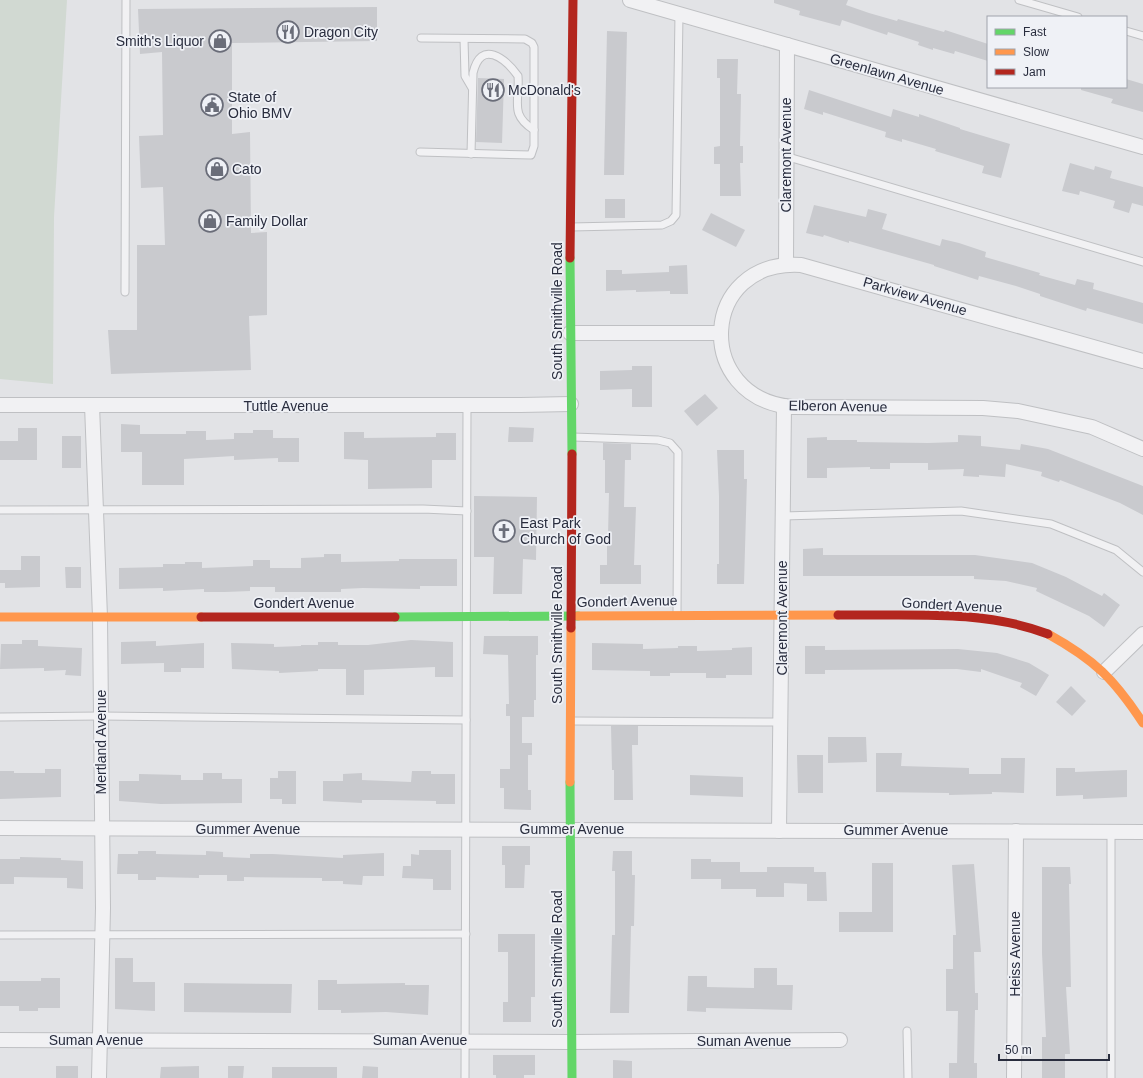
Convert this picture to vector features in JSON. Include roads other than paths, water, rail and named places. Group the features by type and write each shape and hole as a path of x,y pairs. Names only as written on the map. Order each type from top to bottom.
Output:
{"street":[{"name":"South Smithville Road","path":"572,0 574,120 570,227 572,437 570,829 572,1078"},
{"name":"Greenlawn Avenue","path":"630,0 647,2 678,14 1143,147"},
{"name":"Claremont Avenue","path":"786,45 786,264"},
{"name":"Parkview Avenue","path":"721,333 722,321 727,306 736,290 750,277 762,270 786,264 821,270 1143,361"},
{"path":"570,333 721,333"},
{"name":"Elberon Avenue","path":"721,333 722,350 726,363 732,374 742,386 759,398 784,406 983,408 1018,411 1092,427 1143,449"},
{"name":"Tuttle Avenue","path":"0,405 468,406 571,404"},
{"name":"Mertland Avenue","path":"92,405 100,617 102,935 99,1078"},
{"name":"Claremont Avenue","path":"779,830 784,406"},
{"name":"Gondert Avenue","path":"0,617 467,617 677,614 981,617 1004,620 1027,626 1048,634 1070,646 1104,672 1122,691 1143,723"},
{"path":"1104,672 1143,634"},
{"name":"Gummer Avenue","path":"0,828 1143,832"},
{"name":"Heiss Avenue","path":"1014,1078 1016,831"},
{"name":"Suman Avenue","path":"0,1040 466,1040 571,1042 840,1040"}],"lane":[{"path":"125,292 126,0"},
{"path":"1019,0 1075,16"},
{"path":"570,227 662,225 670,221 676,215 678,14"},
{"path":"1127,31 1143,36"},
{"path":"420,152 531,155 534,146 534,47 532,43 525,39 421,38"},
{"path":"464,39 465,76 472,88"},
{"path":"471,154 472,88 475,64 479,57 488,54 496,54 518,76 518,116 522,122 534,130"},
{"path":"785,156 1143,262"},
{"path":"465,1078 468,406"},
{"path":"572,437 658,440 670,443 678,452 677,614"},
{"path":"0,510 423,509 468,511"},
{"path":"783,516 961,511 1051,524 1116,550 1143,572"},
{"path":"0,718 101,716 466,720"},
{"path":"571,721 781,722"},
{"path":"1110,832 1110,1078"},
{"path":"0,935 466,934"},
{"path":"907,1031 908,1078"}],"place":[{"name":"Dragon City","path":"288,32"},
{"name":"Smith's Liquor","path":"220,41"},
{"name":"McDonald's","path":"493,90"},
{"name":"State of Ohio BMV","path":"212,105"},
{"name":"Cato","path":"217,169"},
{"name":"Family Dollar","path":"210,221"},
{"name":"East Park Church of God","path":"504,531"}]}
